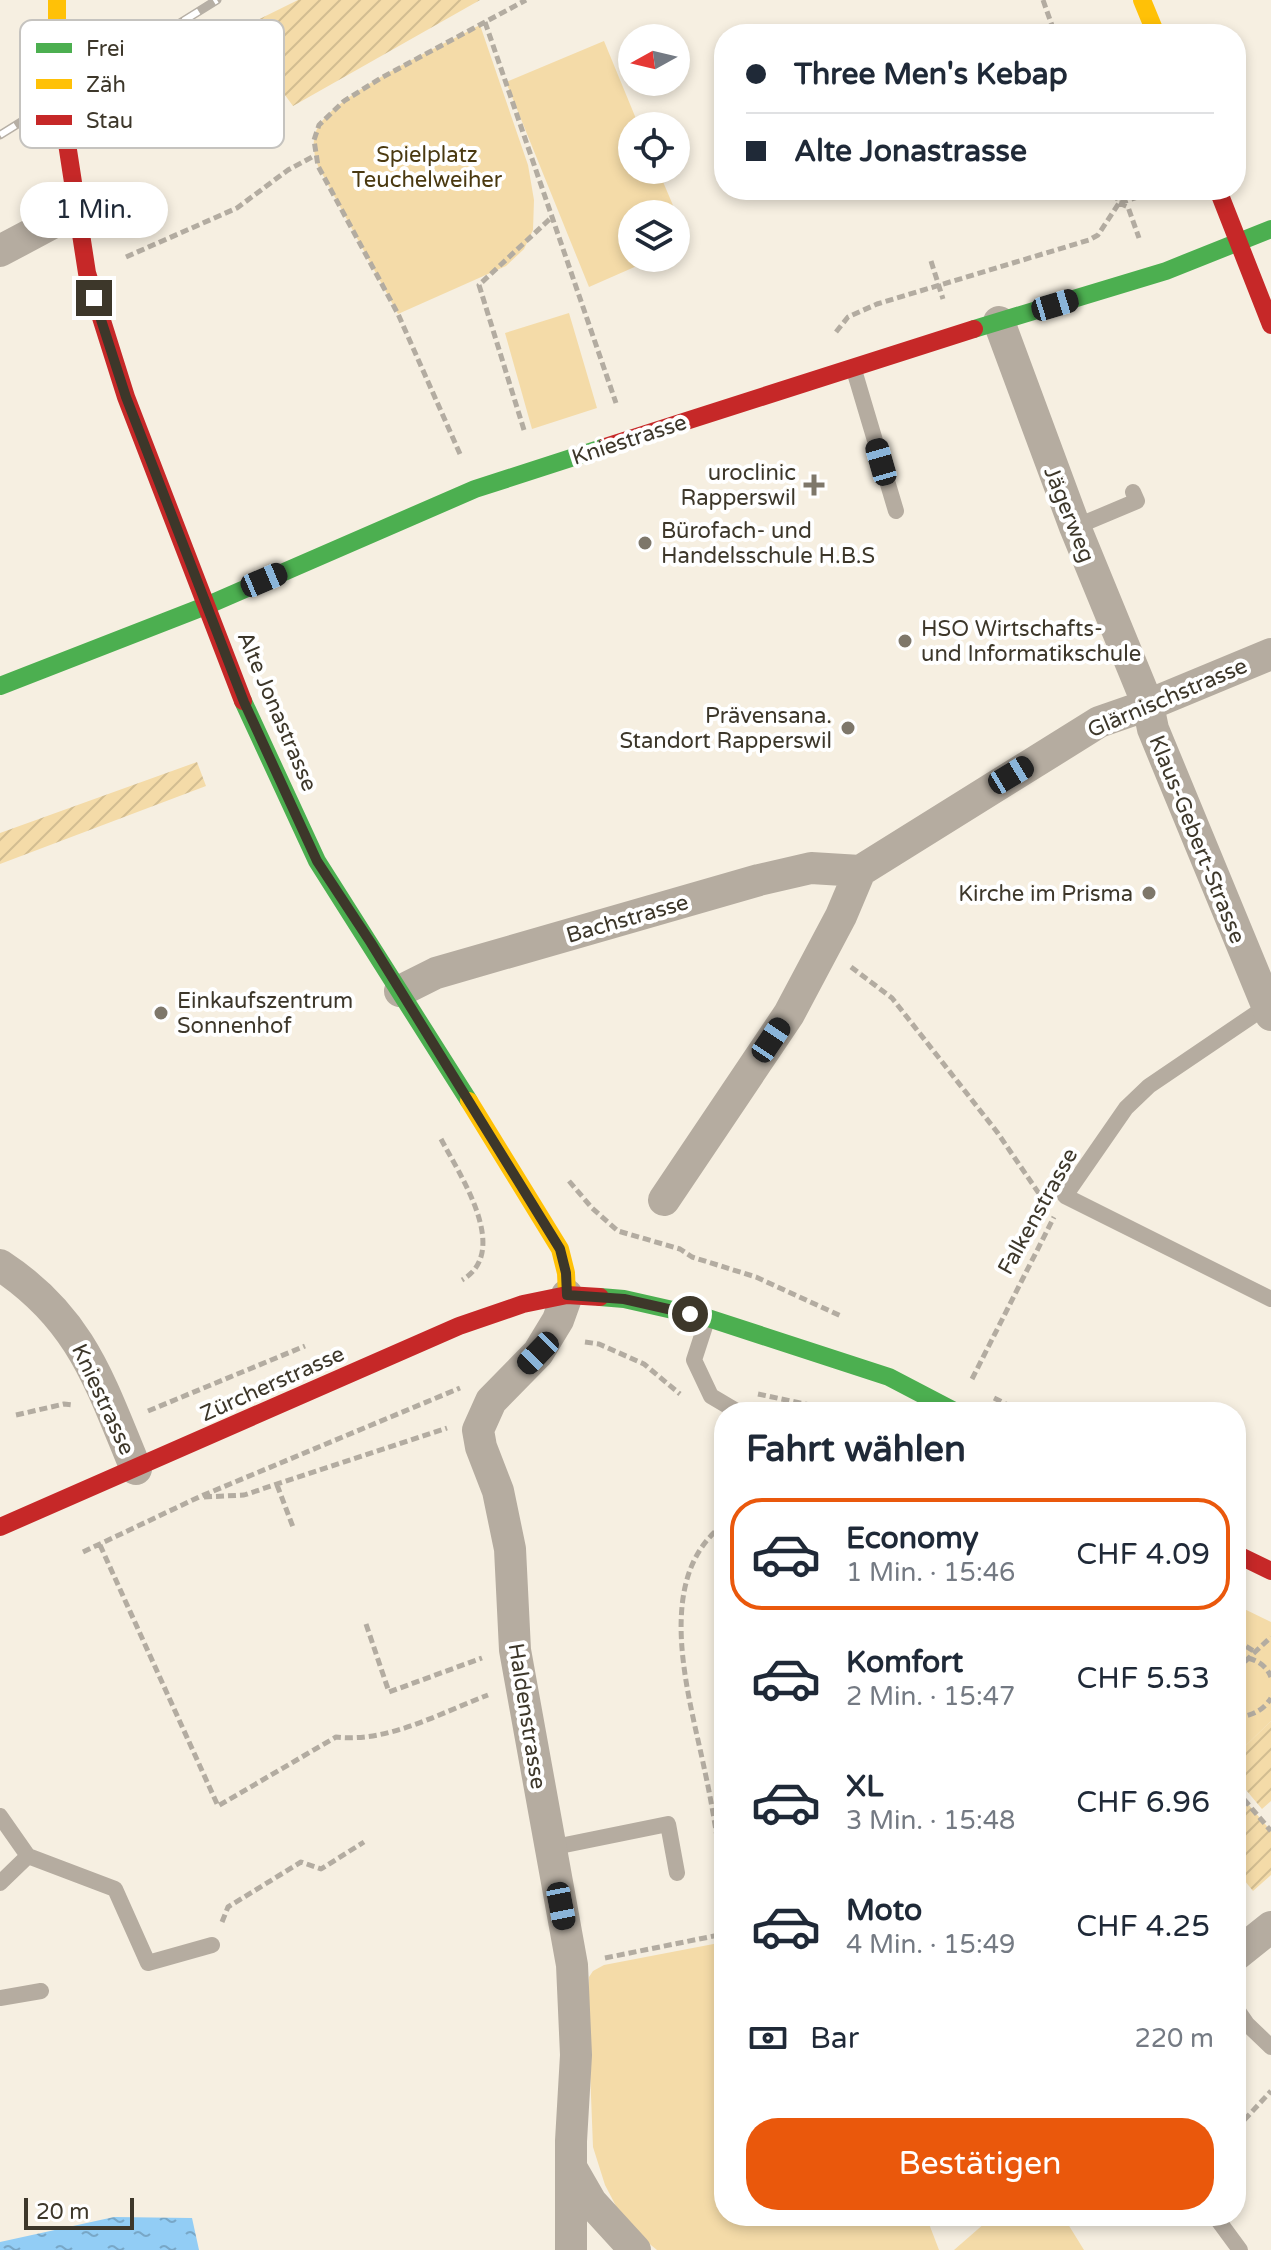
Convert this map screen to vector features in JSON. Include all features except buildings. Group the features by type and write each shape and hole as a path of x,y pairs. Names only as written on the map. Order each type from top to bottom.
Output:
{"main road":[{"path":"1142,0 1152,24"},
{"name":"Alte Jonastrasse","path":"67,148 87,273 126,397 244,702 317,861 560,1249 567,1295"},
{"path":"1222,200 1271,325"},
{"name":"Kniestrasse","path":"0,686 208,605 475,489 853,367 1166,271 1271,229"},
{"name":"Zürcherstrasse","path":"0,1527 459,1326 523,1304 567,1295 624,1299 708,1318 889,1377 935,1402"},
{"path":"1246,1559 1271,1571"}],"street":[{"path":"0,251 75,211"},
{"name":"Jägerweg","path":"999,322 1075,527 1148,705"},
{"name":"Glärnischstrasse","path":"860,871 1099,722 1271,654"},
{"name":"Klaus-Gebert-Strasse","path":"1148,705 1153,729 1269,1011"},
{"name":"Bachstrasse","path":"400,991 422,978 446,970 759,880 811,868 860,871"},
{"path":"664,1200 789,1014 860,871"},
{"name":"Kniestrasse","path":"0,1265 46,1301 79,1342 136,1469"},
{"path":"482,1416 491,1401 538,1353 558,1320 567,1295"},
{"name":"Haldenstrasse","path":"482,1416 479,1440 498,1491 510,1549 520,1682 572,1965 576,2055 571,2250"},
{"path":"1246,1947 1271,1927"},
{"path":"572,2169 591,2202 635,2250"}],"lane":[{"path":"853,367 896,511"},
{"path":"1075,527 1137,501 1133,492"},
{"name":"Falkenstrasse","path":"1065,1196 1126,1108 1149,1086 1269,1011"},
{"path":"1065,1196 1271,1299"},
{"path":"708,1318 694,1360 711,1396 721,1402"},
{"path":"0,1816 28,1856 115,1889 148,1963 212,1945"},
{"path":"550,1848 668,1824 677,1873"},
{"path":"0,1883 28,1856"},
{"path":"0,1998 41,1991"},
{"path":"1246,2023 1271,2047"},
{"path":"1222,2226 1240,2250"}],"path":[{"path":"475,489 398,314 314,156 314,140 319,125 344,101 526,0"},
{"path":"1043,0 1051,24"},
{"path":"485,22 619,409"},
{"path":"87,273 237,208 288,170 314,156"},
{"path":"1128,200 1119,203 1128,207 1140,243"},
{"path":"527,440 479,285 552,217"},
{"path":"931,261 944,300"},
{"path":"825,946 892,998 997,1132 1055,1216"},
{"path":"437,1132 477,1207 482,1228 481,1256 469,1276 456,1283"},
{"path":"570,1182 592,1208 618,1231 652,1240"},
{"name":"Falkenstrasse","path":"980,1366 1065,1196"},
{"path":"538,1353 550,1347 581,1342 599,1344 644,1364"},
{"path":"143,1412 309,1344"},
{"path":"83,1552 199,1497 467,1385"},
{"path":"758,1394 792,1402"},
{"path":"16,1415 64,1404 76,1406"},
{"path":"199,1497 244,1495 482,1416"},
{"path":"277,1485 293,1527"},
{"path":"714,1533 693,1559 683,1598 680,1633 714,1817"},
{"path":"100,1545 218,1806 336,1737 349,1739 386,1734 520,1682"},
{"path":"366,1624 389,1692 515,1645"},
{"path":"1248,1658 1271,1637"},
{"path":"1246,1646 1255,1652"},
{"path":"1248,1658 1258,1661 1271,1677"},
{"path":"1246,1716 1265,1708 1271,1698"},
{"path":"1246,1802 1271,1831"},
{"path":"212,1945 228,1907 301,1862 321,1869 364,1842"},
{"path":"572,1965 714,1936"},
{"path":"1246,2118 1271,2091"}],"green space":[{"path":"298,0 480,0 293,106 284,94 284,20 257,20"},
{"name":"Spielplatz Teuchelweiher","path":"480,25 528,165 534,200 533,230 524,249 506,266 398,314 318,166 314,150 315,134 332,111 371,83"},
{"path":"604,41 618,75 618,96 627,96 633,112 618,112 618,184 664,184 671,200 618,200 618,272 623,272 589,287 506,82"},
{"path":"569,313 597,408 532,429 505,333"},
{"path":"197,762 206,786 0,864 0,833"},
{"path":"1246,1610 1271,1622 1271,1721 1246,1745"},
{"path":"1271,1721 1271,1801 1262,1809 1246,1790 1246,1745"},
{"path":"1246,1802 1271,1831 1271,1875 1253,1891 1246,1882"},
{"path":"714,1944 714,2226 930,2226 939,2250 657,2250 640,2236 617,2208 605,2185 593,2147 589,1977 604,1965"},
{"path":"982,2226 1069,2226 1084,2250 954,2250"}],"water":[{"path":"114,2217 192,2218 199,2250 0,2250 0,2242"}],"railway":[{"path":"185,20 217,0"},
{"path":"0,135 20,123"}],"traffic: fast":[{"path":"974,329 1166,271 1271,229"},
{"path":"0,686 208,605 475,489 605,447"},
{"path":"243,701 317,861 469,1101"},
{"path":"600,1297 624,1299 708,1318 889,1377 937,1402"}],"traffic: slow":[{"path":"57,0 57,20"},
{"path":"1142,0 1152,24"},
{"path":"469,1101 560,1249 567,1295"}],"traffic: jam":[{"path":"68,148 87,273 126,397 243,701"},
{"path":"1222,200 1271,325"},
{"path":"605,447 974,329"},
{"path":"0,1527 459,1326 523,1304 567,1295 600,1297"},
{"path":"1246,1559 1271,1571"}],"place":[{"name":"uroclinic Rapperswil","path":"814,485"},
{"name":"Bürofach- und Handelsschule H.B.S","path":"645,543"},
{"name":"HSO Wirtschafts- und Informatikschule","path":"905,641"},
{"name":"Prävensana. Standort Rapperswil","path":"848,728"},
{"name":"Kirche im Prisma","path":"1149,893"},
{"name":"Einkaufszentrum Sonnenhof","path":"161,1013"}],"route":[{"path":"94,298 126,397 244,702 317,861 560,1249 567,1295 624,1299 690,1314"}]}
